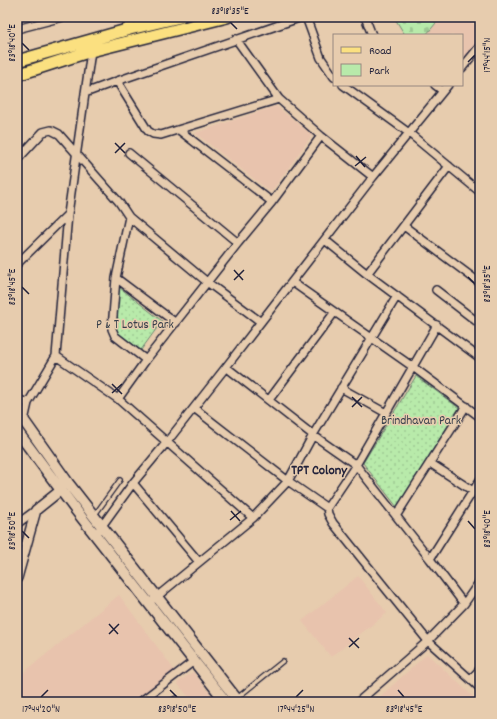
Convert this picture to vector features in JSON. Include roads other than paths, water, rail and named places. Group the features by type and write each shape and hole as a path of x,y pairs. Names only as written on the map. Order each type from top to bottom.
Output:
{"main road":[{"path":"17,61 130,29 180,17"},
{"path":"17,75 91,51 227,17"},
{"path":"17,411 94,517 98,531"},
{"path":"17,431 61,490 98,531 152,600 238,700"},
{"path":"152,600 194,661 226,702"}],"street":[{"path":"17,29 60,17"},
{"path":"126,17 130,29"},
{"path":"85,93 302,17"},
{"path":"306,17 321,58 333,76"},
{"path":"365,17 372,34"},
{"path":"236,39 279,99 321,136 373,177"},
{"path":"463,67 480,46"},
{"path":"24,421 28,403 56,356 68,214 91,51"},
{"path":"117,81 148,131 153,134 161,135 279,99"},
{"path":"344,86 408,133 480,192"},
{"path":"98,531 133,483 194,408 373,177 446,88"},
{"path":"17,160 43,132 51,130 59,134 119,202 129,217 207,282 261,322"},
{"path":"179,130 272,202"},
{"path":"118,399 146,360 272,202 321,136"},
{"path":"130,153 238,243"},
{"path":"367,274 449,166"},
{"path":"17,264 68,214"},
{"path":"129,217 116,278 112,332 146,360"},
{"path":"404,226 480,283"},
{"path":"325,240 367,274 480,358"},
{"path":"116,278 176,324"},
{"path":"292,282 371,339 413,367 480,417"},
{"path":"436,290 480,324"},
{"path":"152,600 253,518 288,481 313,435 397,296"},
{"path":"269,400 334,313"},
{"path":"437,325 356,464 327,508 328,514 333,523 428,641 480,688"},
{"path":"56,356 118,399 253,518"},
{"path":"226,367 313,435 356,464 464,604"},
{"path":"341,388 386,413"},
{"path":"17,399 28,403"},
{"path":"396,516 466,406"},
{"path":"194,408 288,481 327,508"},
{"path":"430,463 473,491"},
{"path":"430,559 480,480"},
{"path":"133,483 198,562"},
{"path":"18,522 61,490"},
{"path":"17,578 36,510"},
{"path":"358,702 428,641 464,604 480,580"},
{"path":"140,702 194,661"},
{"path":"471,679 480,669"}],"lane":[{"path":"94,517 120,480"},
{"path":"238,700 283,661"},
{"path":"169,702 176,698 180,702"}],"district":[{"name":"TPT Colony","path":"319,469"}],"park label":[{"name":"P & T Lotus Park","path":"135,323"},
{"name":"Brindhavan Park","path":"421,419"}]}
